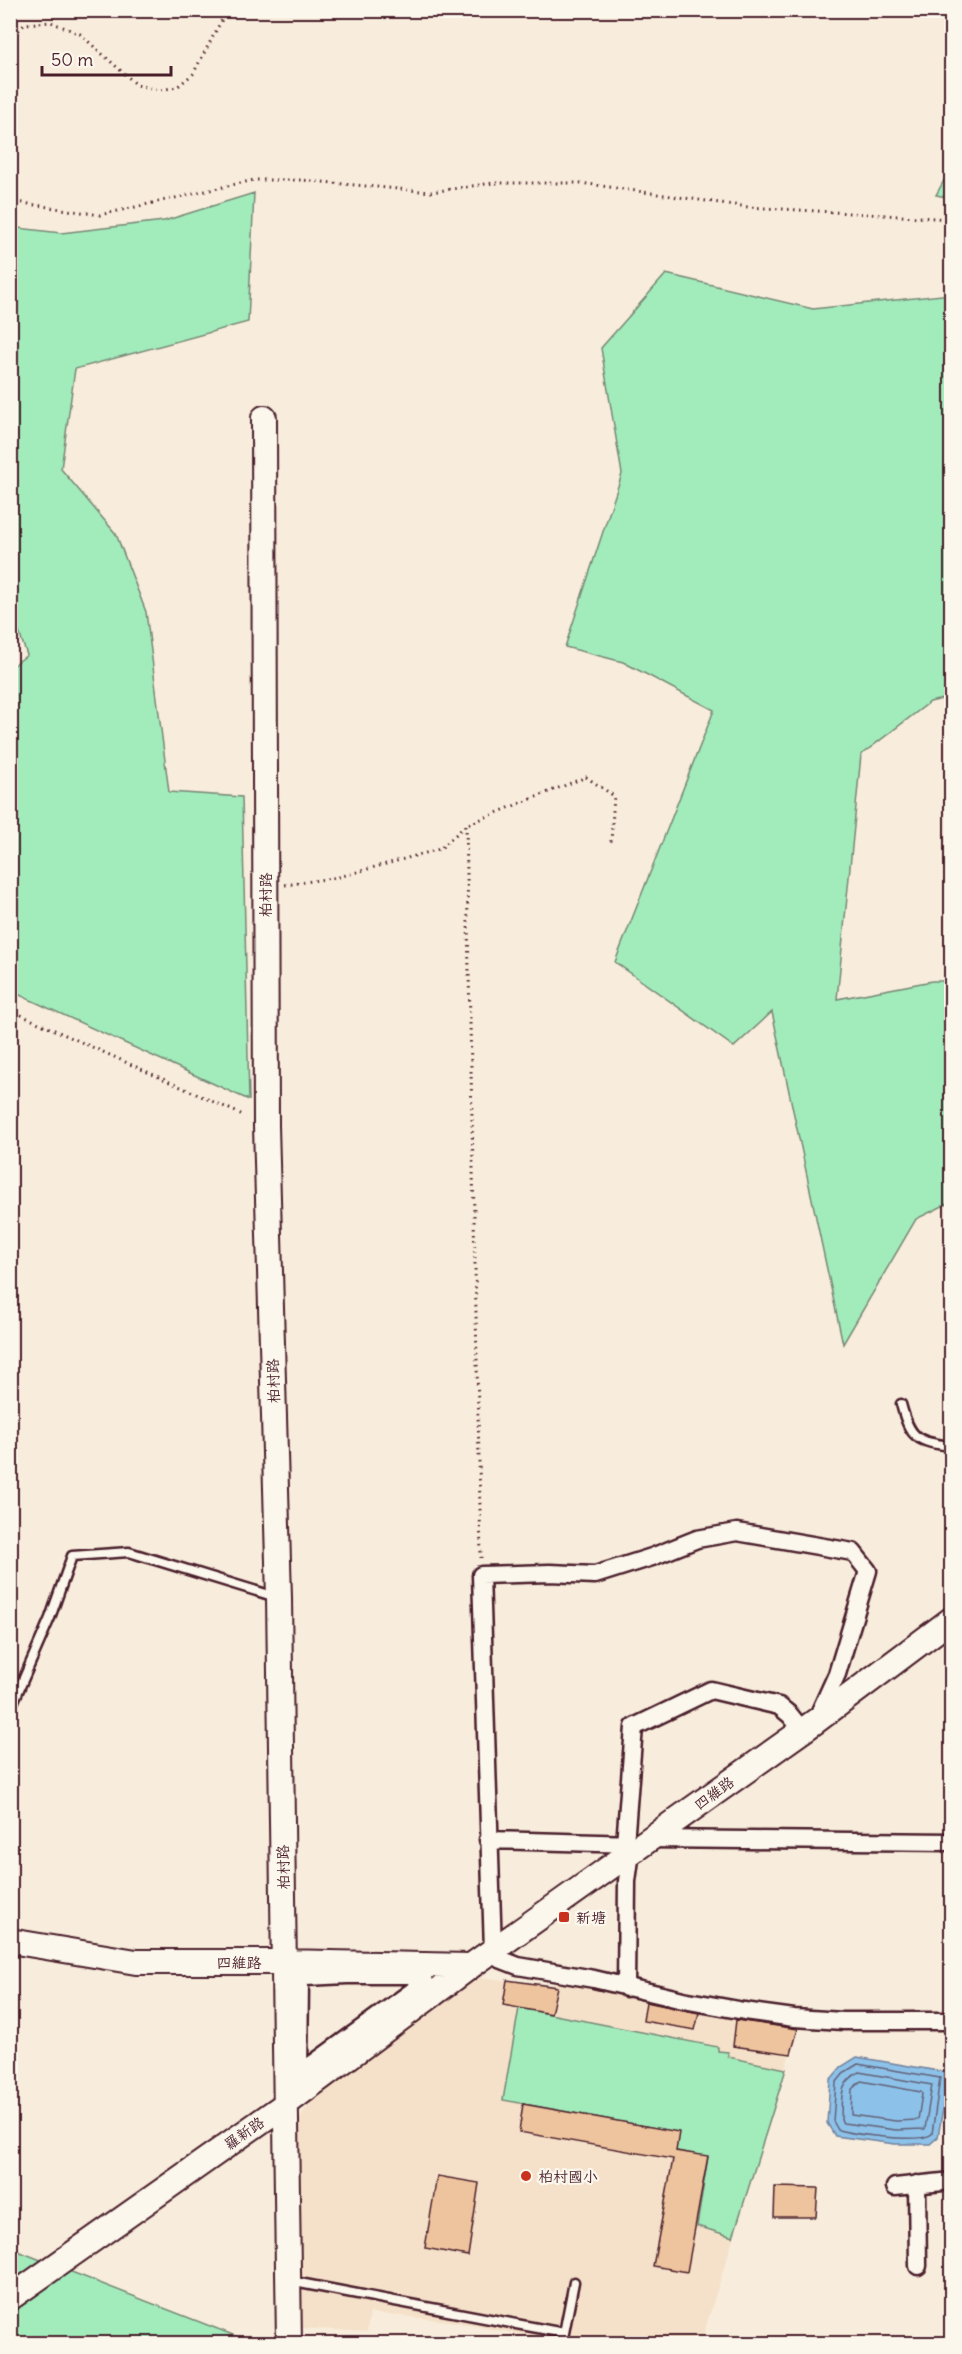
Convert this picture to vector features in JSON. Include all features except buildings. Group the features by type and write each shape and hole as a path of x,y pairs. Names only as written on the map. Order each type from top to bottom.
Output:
{"street":[{"name":"柏村路","path":"264,418 266,1126 279,1598 289,2343"},
{"path":"626,1988 627,1881 637,1845 634,1727 711,1690 779,1706 809,1726 837,1674 868,1571 853,1552 737,1532 697,1539 652,1557 594,1575 550,1573 482,1575 488,1840 481,1958 594,1979 626,1988 693,2002 794,2018 843,2021 951,2021"},
{"name":"四維路","path":"10,1941 136,1962 481,1958 637,1845 809,1726 951,1619"},
{"path":"488,1840 637,1845 951,1842"},
{"name":"羅新路","path":"10,2298 287,2103 481,1958"},
{"path":"336,1975 423,1976 425,1982 420,1987 302,2073 299,2074 298,2071 300,1980 306,1977 336,1975"},
{"path":"895,2187 951,2181"},
{"path":"917,2184 918,2266"}],"lane":[{"path":"901,1404 907,1427 916,1437 934,1444 951,1446"},
{"path":"10,1710 50,1618 72,1556 129,1552 279,1598"},
{"path":"289,2281 564,2333"},
{"path":"562,2343 574,2282"}],"path":[{"path":"10,39 25,24 51,22 80,34 137,85 160,90 177,87 193,74 227,10"},
{"path":"10,201 99,215 254,180 301,180 431,192 493,183 581,183 748,207 951,219"},
{"path":"265,888 339,877 440,849 466,825 586,777 614,796 611,842"},
{"path":"466,825 482,1575"},
{"path":"10,1010 266,1126"}],"shaded area":[{"name":"柏村國小","path":"480,1977 553,1986 555,1981 798,2027 701,2343 565,2343 448,2321 370,2313 367,2332 302,2328 298,2124 304,2111 319,2094"}],"green space":[{"path":"951,168 951,198 936,195"},
{"path":"254,193 248,322 75,369 61,469 116,534 146,612 169,792 242,797 249,1100 11,991 11,667 27,655 10,607 10,227 61,233 164,221"},
{"path":"666,274 813,309 951,294 951,697 930,702 861,755 837,999 932,981 951,981 951,1202 916,1219 843,1344 772,1012 734,1047 615,962 714,710 623,662 565,647 622,474 601,348"},
{"path":"519,2008 718,2047 718,2051 728,2052 728,2057 786,2069 733,2237 697,2226 708,2157 676,2151 678,2132 503,2100"},
{"path":"10,2248 251,2342 251,2343 11,2343"}],"water":[{"path":"857,2057 944,2072 948,2079 938,2137 930,2144 895,2144 835,2136 827,2123 830,2080 841,2067"}],"place":[{"name":"新塘","path":"564,1917"},
{"name":"柏村國小","path":"526,2176"}]}
